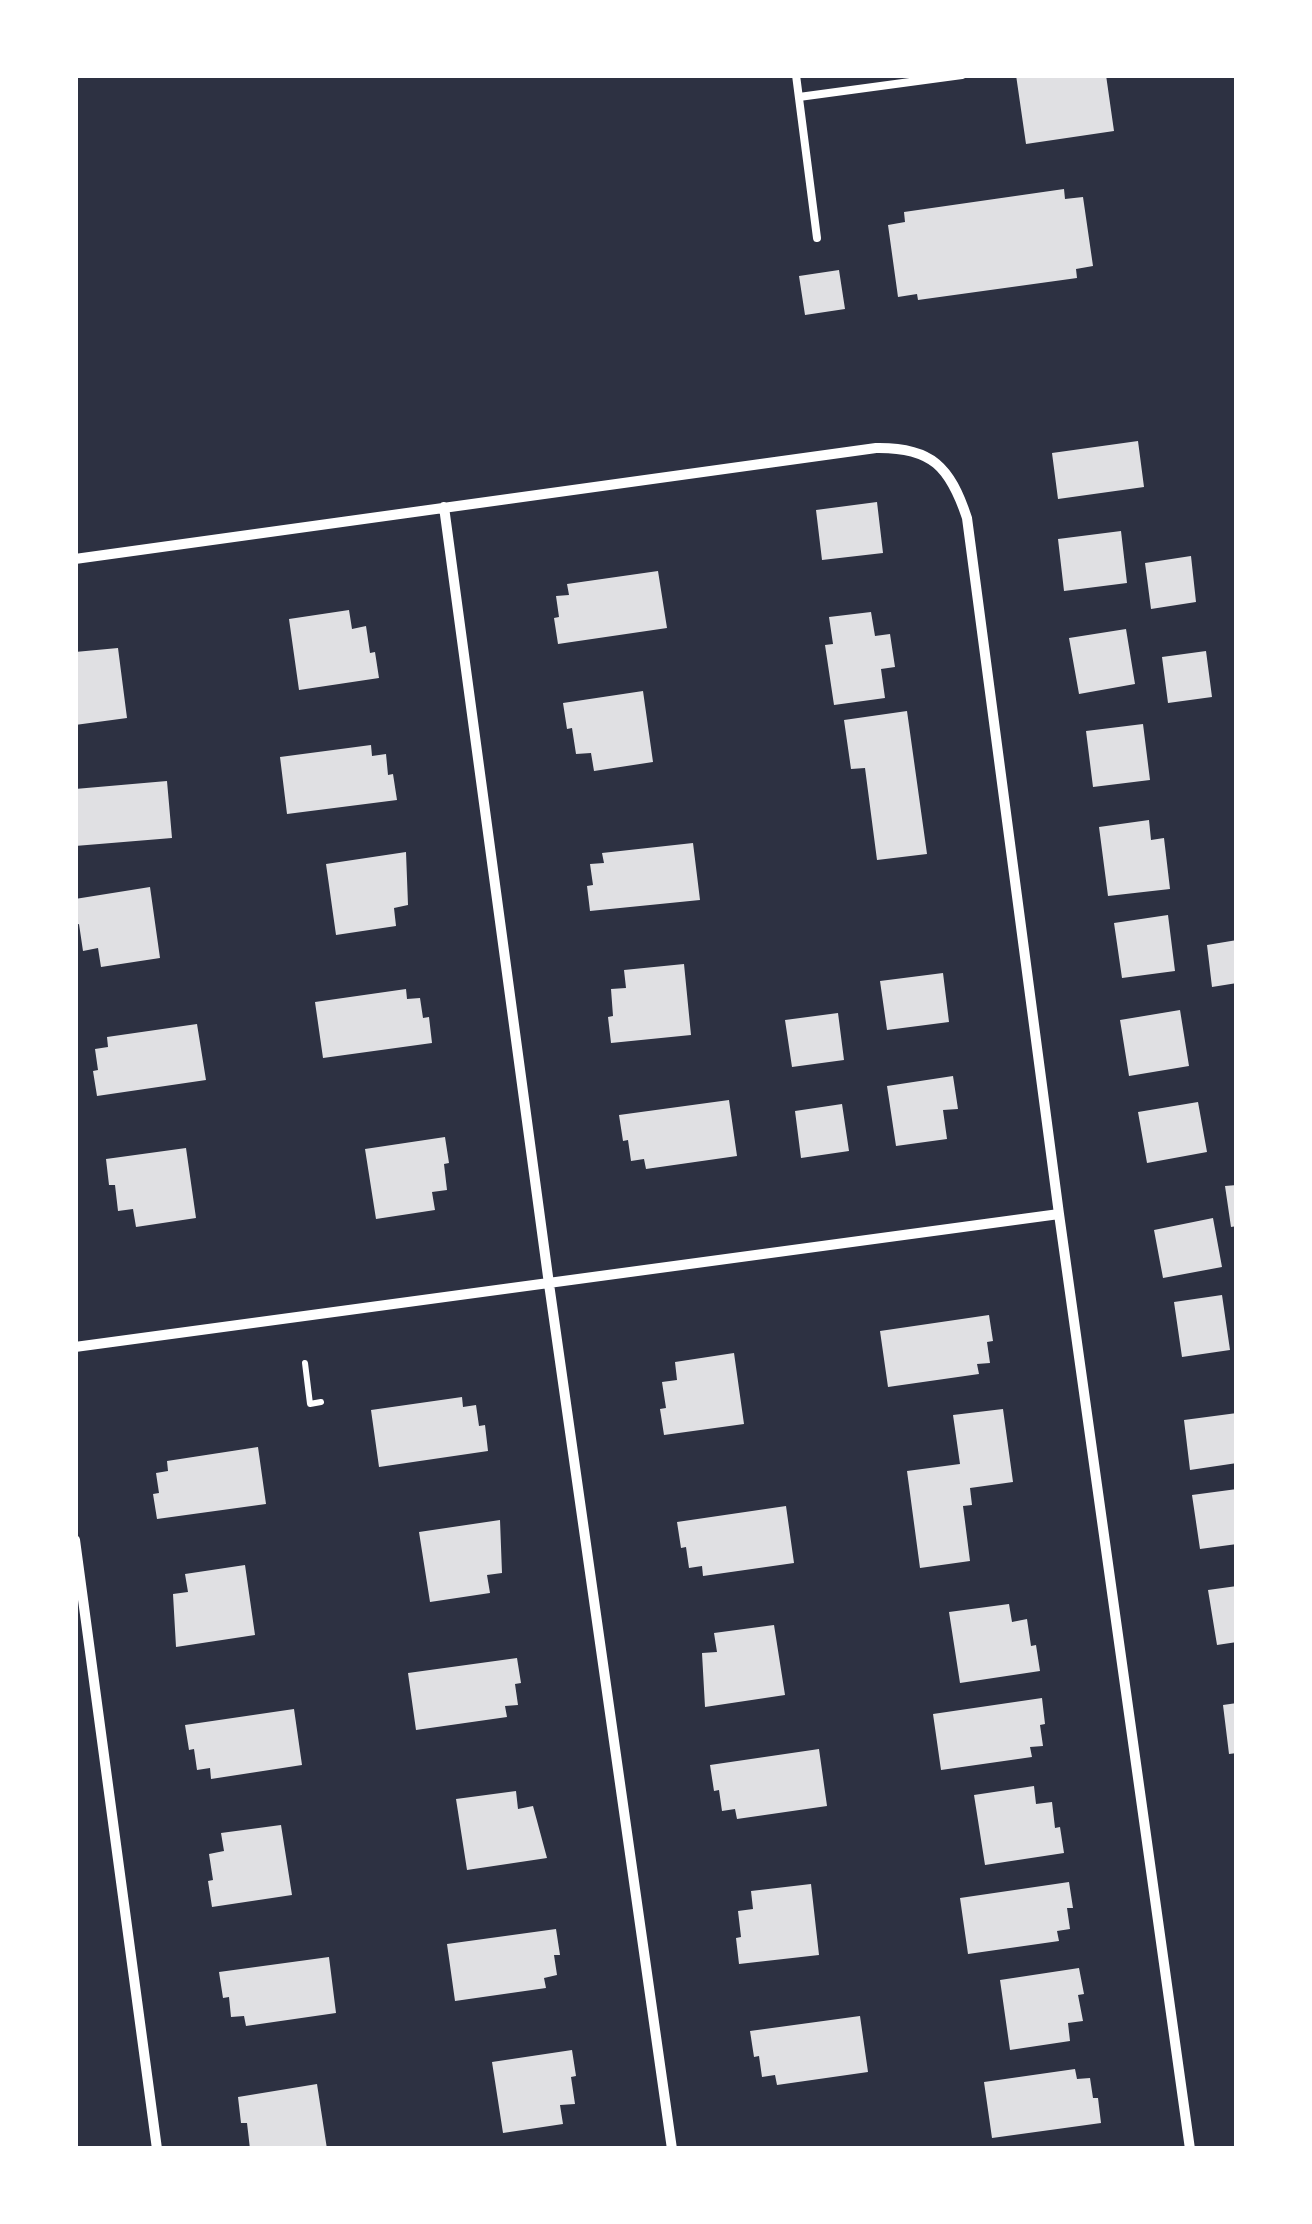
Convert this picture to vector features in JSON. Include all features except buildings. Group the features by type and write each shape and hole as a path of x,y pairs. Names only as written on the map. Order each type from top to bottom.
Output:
{"street":[{"path":"75,559 876,448 899,448 937,464 957,488 966,518 1190,2149"},
{"path":"444,508 672,2149"},
{"path":"75,1347 1060,1214"},
{"path":"75,1540 157,2149"}],"lane":[{"path":"796,75 817,238"},
{"path":"799,97 962,75"}],"path":[{"path":"304,1363 306,1404 321,1402"}]}
